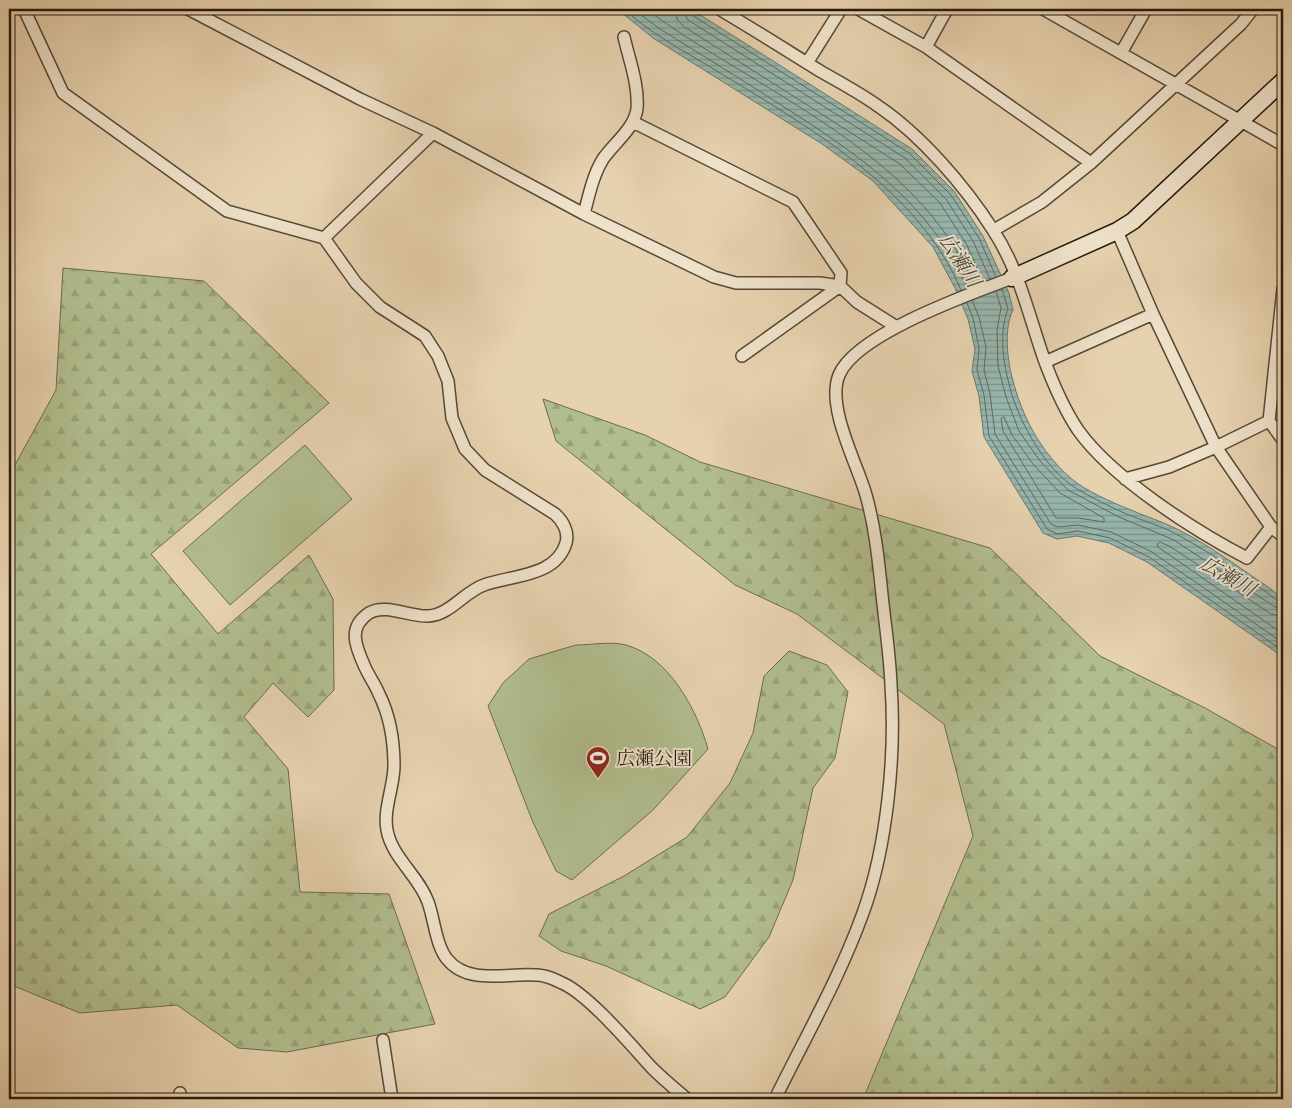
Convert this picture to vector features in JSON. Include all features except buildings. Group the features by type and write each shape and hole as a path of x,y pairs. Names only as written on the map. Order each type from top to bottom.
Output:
{"street":[{"path":"24,9 64,94 227,211 324,238 356,283 374,301 425,336 438,356 448,382 452,418 465,449 485,470 555,514 563,524 568,538 560,557 549,566 514,578 485,584 466,594 448,609 436,615 406,614 380,609 372,611 357,624 354,638 357,648 380,695 390,722 394,767 386,823 396,853 427,899 437,937 446,958 458,968 471,973 491,976 544,976 565,984 589,1003 654,1071 687,1099"},
{"path":"188,9 434,134 584,214 714,277 736,284 820,283 840,286 857,302 895,326"},
{"path":"719,9 879,106 917,139 966,192 994,230 1015,276 1045,362 1063,406 1078,430 1097,453 1125,478 1215,541 1247,558 1271,527"},
{"path":"807,63 841,9"},
{"path":"858,9 926,47 1091,163"},
{"path":"926,47 948,9"},
{"path":"1121,53 1146,9"},
{"path":"994,230 1042,202 1091,163 1175,83 1241,24 1253,9"},
{"path":"1047,10 1283,146"},
{"path":"584,214 592,182 603,160 633,122 637,108 636,89 624,37"},
{"path":"775,1099 849,950 864,911 882,840 890,777 892,687 877,548 866,496 837,408 835,396 836,383 847,362 895,326 1117,231 1152,204 1283,81"},
{"path":"633,122 793,202 841,273 840,286"},
{"path":"324,238 434,134"},
{"path":"1117,231 1153,314 1216,447 1271,527 1283,536"},
{"path":"742,356 840,286"},
{"path":"1283,289 1269,421 1283,440"},
{"path":"1045,362 1153,314"},
{"path":"1125,478 1169,467 1269,421"},
{"path":"383,1040 392,1099"}],"green space":[{"path":"63,268 204,281 329,403 151,554 218,634 309,555 333,599 334,690 308,717 273,683 244,717 288,769 300,892 389,894 435,1024 287,1052 238,1048 177,1005 80,1013 9,984 9,476 56,390"},
{"path":"543,399 645,435 700,462 990,548 1100,656 1205,708 1283,752 1283,1099 863,1099 973,836 944,724 797,614 735,585 556,441"},
{"path":"305,445 352,499 230,605 183,551"},
{"name":"広瀬公園","path":"608,643 626,645 641,651 655,661 668,673 689,702 708,749 653,810 572,880 556,871 532,820 488,706 503,683 529,659 576,645"},
{"path":"789,651 827,665 848,692 835,758 813,788 793,880 769,937 725,997 700,1009 606,966 561,951 539,936 549,914 624,876 687,837 730,783 753,733 764,676"}],"water":[{"name":"広瀬川","path":"617,9 691,9 912,149 954,191 983,236 1009,293 1013,310 1007,334 1010,369 1021,406 1042,446 1073,480 1084,488 1098,496 1191,536 1226,558 1283,599 1283,657 1147,562 1109,543 1077,536 1057,539 1043,533 984,437 979,396 972,371 975,349 968,319 955,288 933,247 873,181 822,144 653,38"}],"place":[{"name":"広瀬公園","path":"598,779"}]}
